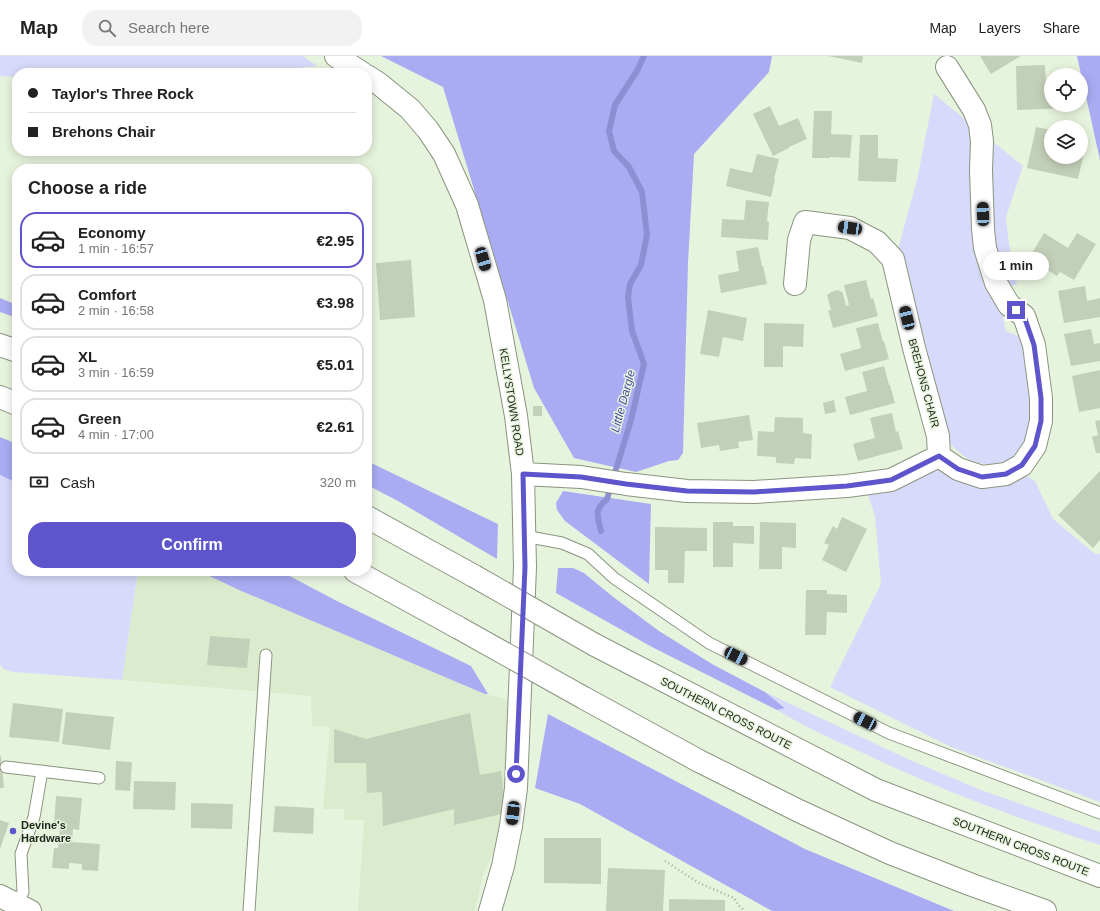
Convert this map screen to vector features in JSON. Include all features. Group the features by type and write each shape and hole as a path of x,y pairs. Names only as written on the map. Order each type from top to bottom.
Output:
{"main road":[{"path":"336,56 354,68"},
{"path":"523,474 597,479 687,491 754,492 847,486 891,480 939,456 958,469 982,477 1006,474 1022,465 1035,446 1041,421 1041,398 1034,345 1024,316 1009,304 996,283 985,248 981,170 982,142 980,125 974,110 947,67"},
{"name":"KELLYSTOWN ROAD","path":"372,79 410,109 428,130 444,154 468,205 495,300 516,416 523,474 525,567 516,788 511,826 503,866 490,911"},
{"name":"BREHONS CHAIR","path":"795,284 799,240 805,222 850,228 877,242 893,259 914,348 938,436 939,456"},
{"path":"0,345 12,349"},
{"path":"0,397 12,402"},
{"name":"SOUTHERN CROSS ROUTE","path":"372,520 595,645 876,790 1100,876"},
{"path":"364,576 699,761 890,853 972,885 1045,911"}],"lane":[{"path":"524,536 562,543 588,554 614,578 709,643 889,733 1100,813"},
{"path":"249,911 266,655"},
{"path":"6,767 100,778"},
{"path":"15,904 23,892 21,854 34,817 42,771"}],"path":[{"path":"665,861 699,883 734,898 739,906 745,911"}],"shaded area":[{"path":"0,56 303,56 317,66 296,68 12,68 12,77 0,76"},
{"path":"381,56 772,56 769,72 694,154 688,263 683,453 678,460 669,461 636,472 574,458 534,388 443,87"},
{"path":"1077,56 1100,56 1100,160 1088,106 1088,68 1080,68"},
{"path":"934,94 1023,166 1006,217 1009,244 1017,284 997,290 1006,331 1023,338 1029,376 1031,414 1024,442 1010,459 998,464 987,464 969,460 949,443 909,277 898,249 917,180"},
{"path":"0,298 12,303 12,316 0,312"},
{"path":"0,437 12,442 12,481 0,475"},
{"path":"372,463 498,524 497,559 398,501 372,488"},
{"path":"936,470 1023,474 1035,481 1053,519 1095,554 1100,554 1100,802 951,747 830,687 881,584 875,516 868,495 891,488"},
{"path":"0,475 12,481 12,576 137,576 122,680 14,672 5,670 0,665"},
{"path":"563,491 651,504 649,584 565,521 557,510 556,503"},
{"path":"558,568 573,568 584,573 659,631 712,664 765,692 785,708 777,710 652,647 556,593"},
{"path":"137,576 210,576 239,590 485,694 509,700 505,791 494,851 482,878 475,911 358,911 364,820 344,820 344,809 323,809 330,727 312,726 311,696 122,680"},
{"path":"210,576 290,576 337,601 471,666 488,694 485,694 239,590"},
{"path":"765,692 910,760 981,790 1100,832 1100,845 950,792 892,767 820,733 777,710 785,707"},
{"path":"548,714 805,849 954,911 772,911 580,804 535,788"}],"building":[{"path":"828,56 863,56 862,63"},
{"path":"980,56 1021,56 991,74"},
{"path":"1045,65 1044,109 1017,110 1016,66"},
{"path":"770,106 779,126 798,118 807,139 773,156 753,114"},
{"path":"814,111 832,111 831,134 852,135 850,158 812,158"},
{"path":"1036,127 1044,129 1044,164 1081,164 1078,179 1027,168"},
{"path":"860,135 878,135 878,158 898,159 896,182 858,181"},
{"path":"757,154 779,159 771,197 726,186 730,168 752,173"},
{"path":"746,200 769,202 767,221 769,222 768,240 721,237 722,219 744,220"},
{"path":"1044,233 1068,248 1077,233 1096,244 1074,280 1060,272 1057,276 1041,266 1043,262 1031,255"},
{"path":"758,247 767,284 721,293 718,275 739,271 736,251"},
{"path":"411,260 415,317 380,320 376,263"},
{"path":"866,280 871,299 873,298 878,316 833,328 828,310 831,310 827,295 838,290 843,293 846,306 849,305 844,285"},
{"path":"1085,286 1087,301 1100,298 1100,317 1064,323 1058,291"},
{"path":"708,310 747,318 743,341 723,337 719,357 700,354"},
{"path":"764,323 804,324 803,347 783,346 783,367 764,367"},
{"path":"878,323 889,359 845,371 840,354 861,348 856,328"},
{"path":"1091,329 1094,344 1100,343 1100,361 1071,366 1064,334"},
{"path":"884,366 895,403 850,415 845,397 867,391 862,372"},
{"path":"1100,370 1100,408 1079,412 1072,376"},
{"path":"834,400 836,412 825,414 823,403"},
{"path":"533,406 542,406 542,416 533,416"},
{"path":"892,413 896,432 898,431 903,449 858,461 853,444 875,438 870,418"},
{"path":"749,415 753,440 738,442 739,448 720,451 719,445 701,448 697,423"},
{"path":"775,417 803,418 803,433 812,434 811,459 795,458 794,464 776,463 776,457 757,456 758,431 774,432"},
{"path":"1100,420 1100,453 1096,453 1092,437 1098,435 1095,421"},
{"path":"1100,471 1100,540 1093,548 1058,515"},
{"path":"842,517 867,529 846,572 822,560 829,545 824,543 833,526 837,529"},
{"path":"713,522 733,522 733,526 754,526 754,544 733,543 733,567 713,567"},
{"path":"760,522 796,523 796,548 782,547 782,569 759,569"},
{"path":"655,527 707,528 707,551 685,551 684,583 668,583 668,570 655,570"},
{"path":"806,590 827,590 827,594 847,595 847,613 827,612 826,635 805,635"},
{"path":"210,636 250,639 247,668 207,665"},
{"path":"13,703 63,709 59,742 9,737"},
{"path":"66,712 114,717 110,750 62,744"},
{"path":"470,713 480,775 501,771 506,813 454,825 454,809 383,826 382,792 367,793 366,763 334,763 334,729 366,739"},
{"path":"1,756 4,788 0,788"},
{"path":"116,761 132,762 130,791 115,790"},
{"path":"134,781 176,782 175,810 133,809"},
{"path":"56,796 82,798 79,830 73,829 72,842 100,844 98,871 82,870 82,864 69,863 69,869 52,868 54,848 58,848 60,827 54,827"},
{"path":"191,803 233,804 232,829 191,828"},
{"path":"275,806 314,808 313,834 273,832"},
{"path":"0,820 9,823 0,849"},
{"path":"544,838 601,838 601,884 544,883"},
{"path":"608,868 665,870 663,911 606,911"},
{"path":"669,899 725,900 725,911 669,911"}],"waterway":[{"name":"Little Dargle","path":"601,531 598,510 607,499 631,420 644,364 632,331 628,297 630,284 641,265 647,235 642,192 629,167 614,151 609,131 615,105 637,71 644,56"}],"place":[{"name":"Devine's Hardware","path":"13,831"}],"route":[{"path":"516,774 525,567 523,474 581,477 687,491 754,492 847,486 891,480 939,456 958,469 982,477 1006,474 1022,465 1035,446 1041,421 1041,398 1034,345 1024,316 1016,310"}]}
